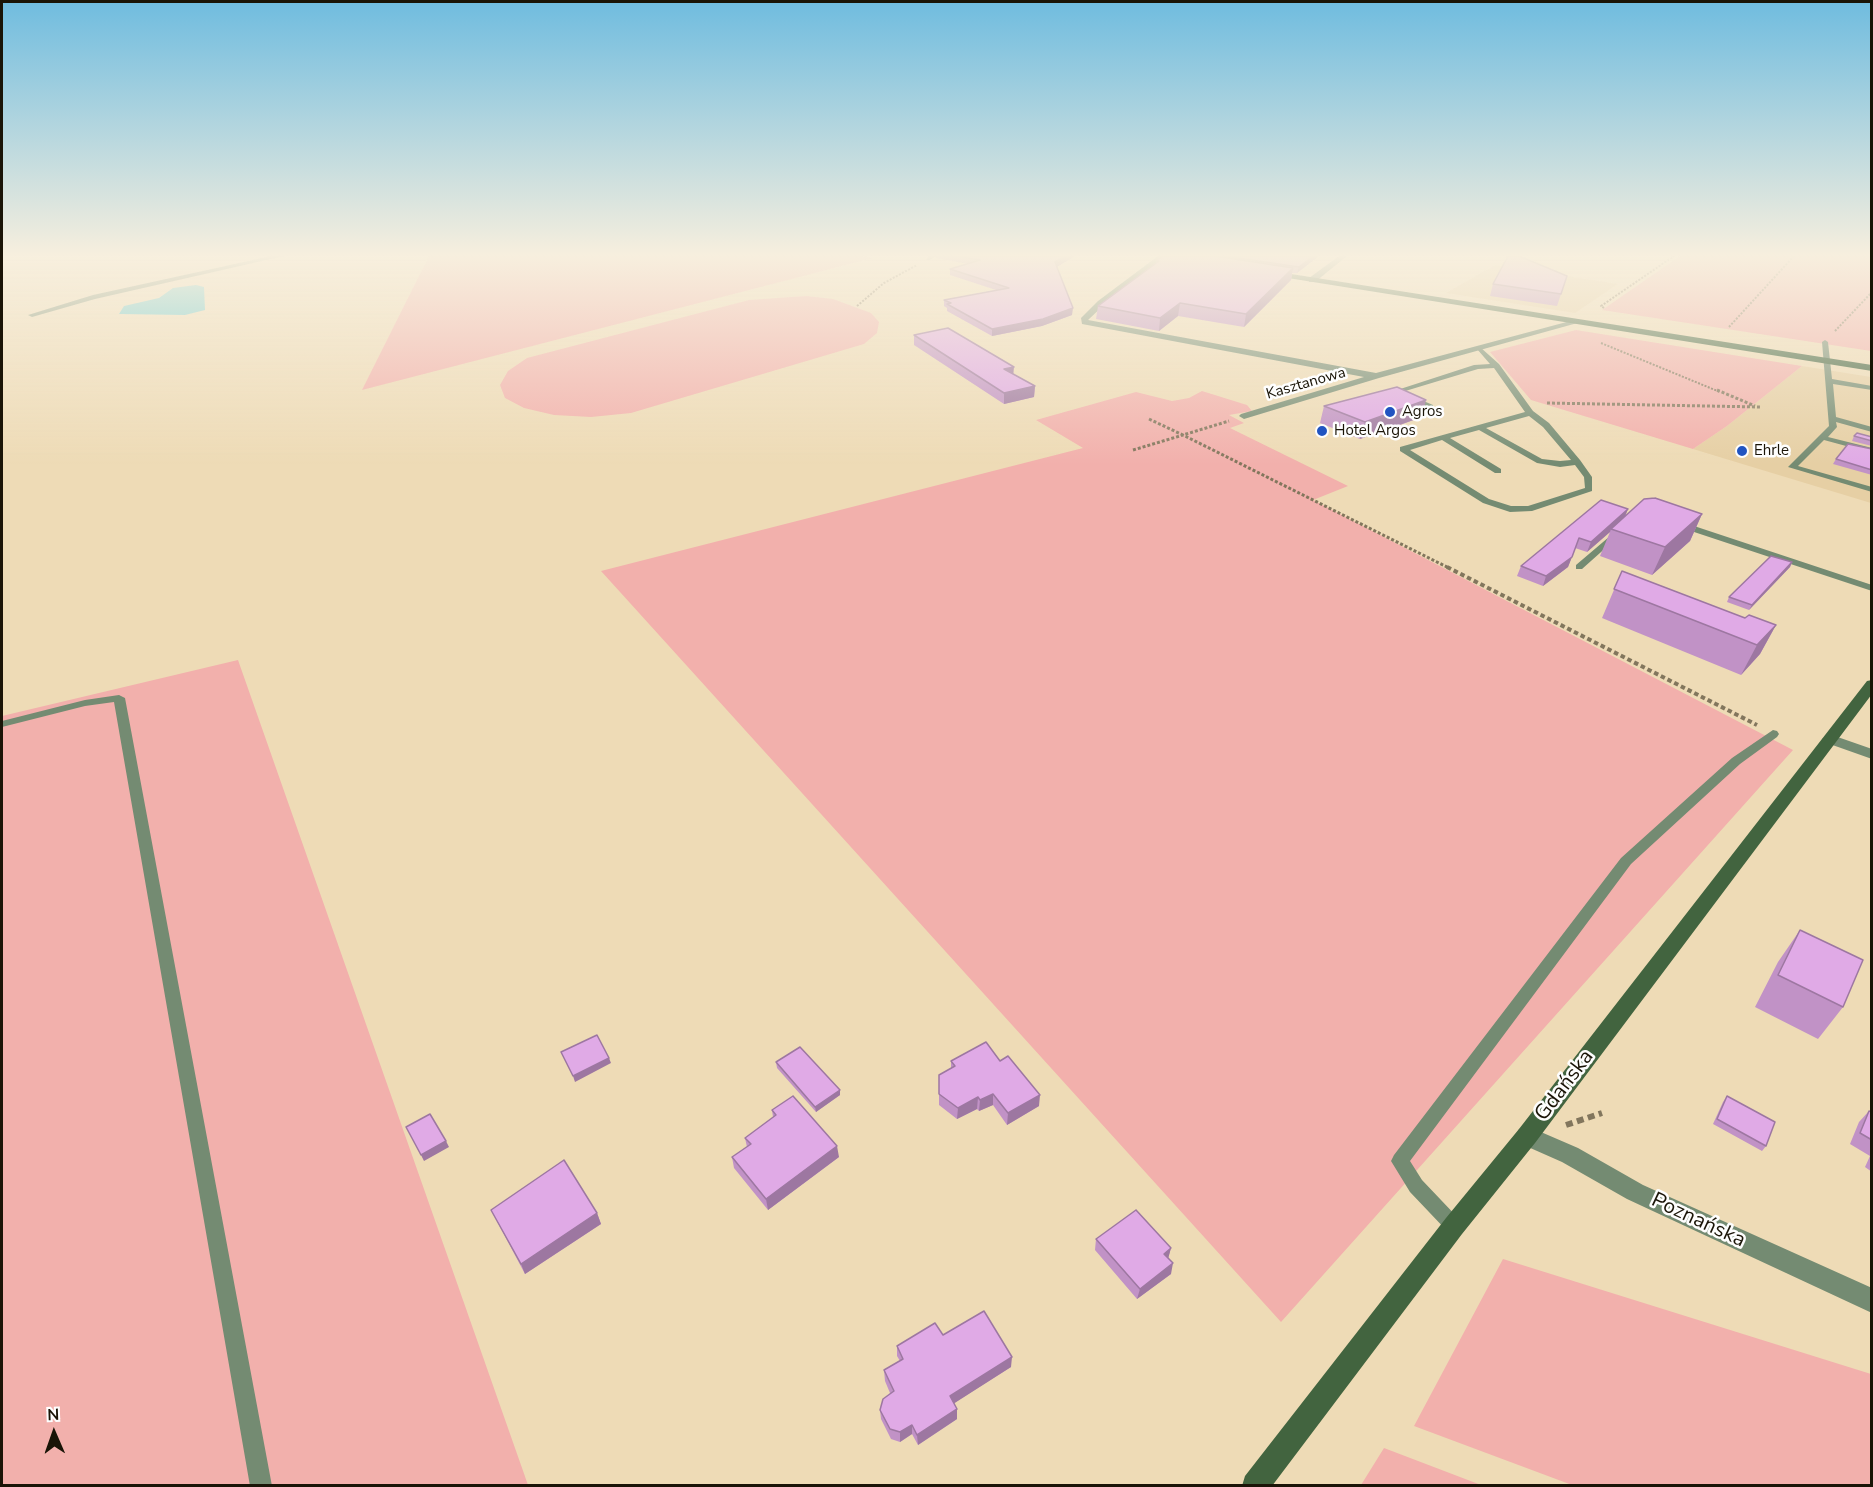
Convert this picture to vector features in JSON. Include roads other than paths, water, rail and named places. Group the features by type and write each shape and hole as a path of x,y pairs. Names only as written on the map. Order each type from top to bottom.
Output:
{"main road":[{"path":"1599,325 1872,368"},
{"name":"Gdańska","path":"1255,1485 1527,1136 1872,684"}],"street":[{"name":"Kasztanowa","path":"1103,325 1376,376"},
{"name":"Kasztanowa","path":"1244,416 1376,376 1565,325"},
{"path":"1829,739 1872,754"},
{"name":"Poznańska","path":"1527,1136 1570,1155 1635,1192 1872,1301"}],"lane":[{"path":"1825,342 1832,430 1792,466 1872,490"},
{"path":"1480,349 1496,366 1530,414 1546,425 1577,462 1588,477 1589,489 1529,509 1510,509 1486,501 1403,449 1530,414"},
{"path":"1430,407 1395,392 1477,367 1496,366"},
{"path":"1828,381 1871,389"},
{"path":"1832,418 1872,430"},
{"path":"1858,425 1872,420"},
{"path":"1481,428 1540,461 1560,464 1577,462"},
{"path":"1445,438 1498,471"},
{"path":"1824,438 1872,451"},
{"path":"1674,522 1872,588"},
{"path":"1579,567 1621,530"},
{"path":"2,724 85,703 120,698 261,1485"},
{"path":"1455,1226 1416,1186 1400,1161 1626,861 1736,761 1773,734"}],"place":[{"name":"Agros","path":"1390,412"},
{"name":"Hotel Argos","path":"1322,431"},
{"name":"Ehrle","path":"1742,451"}]}
